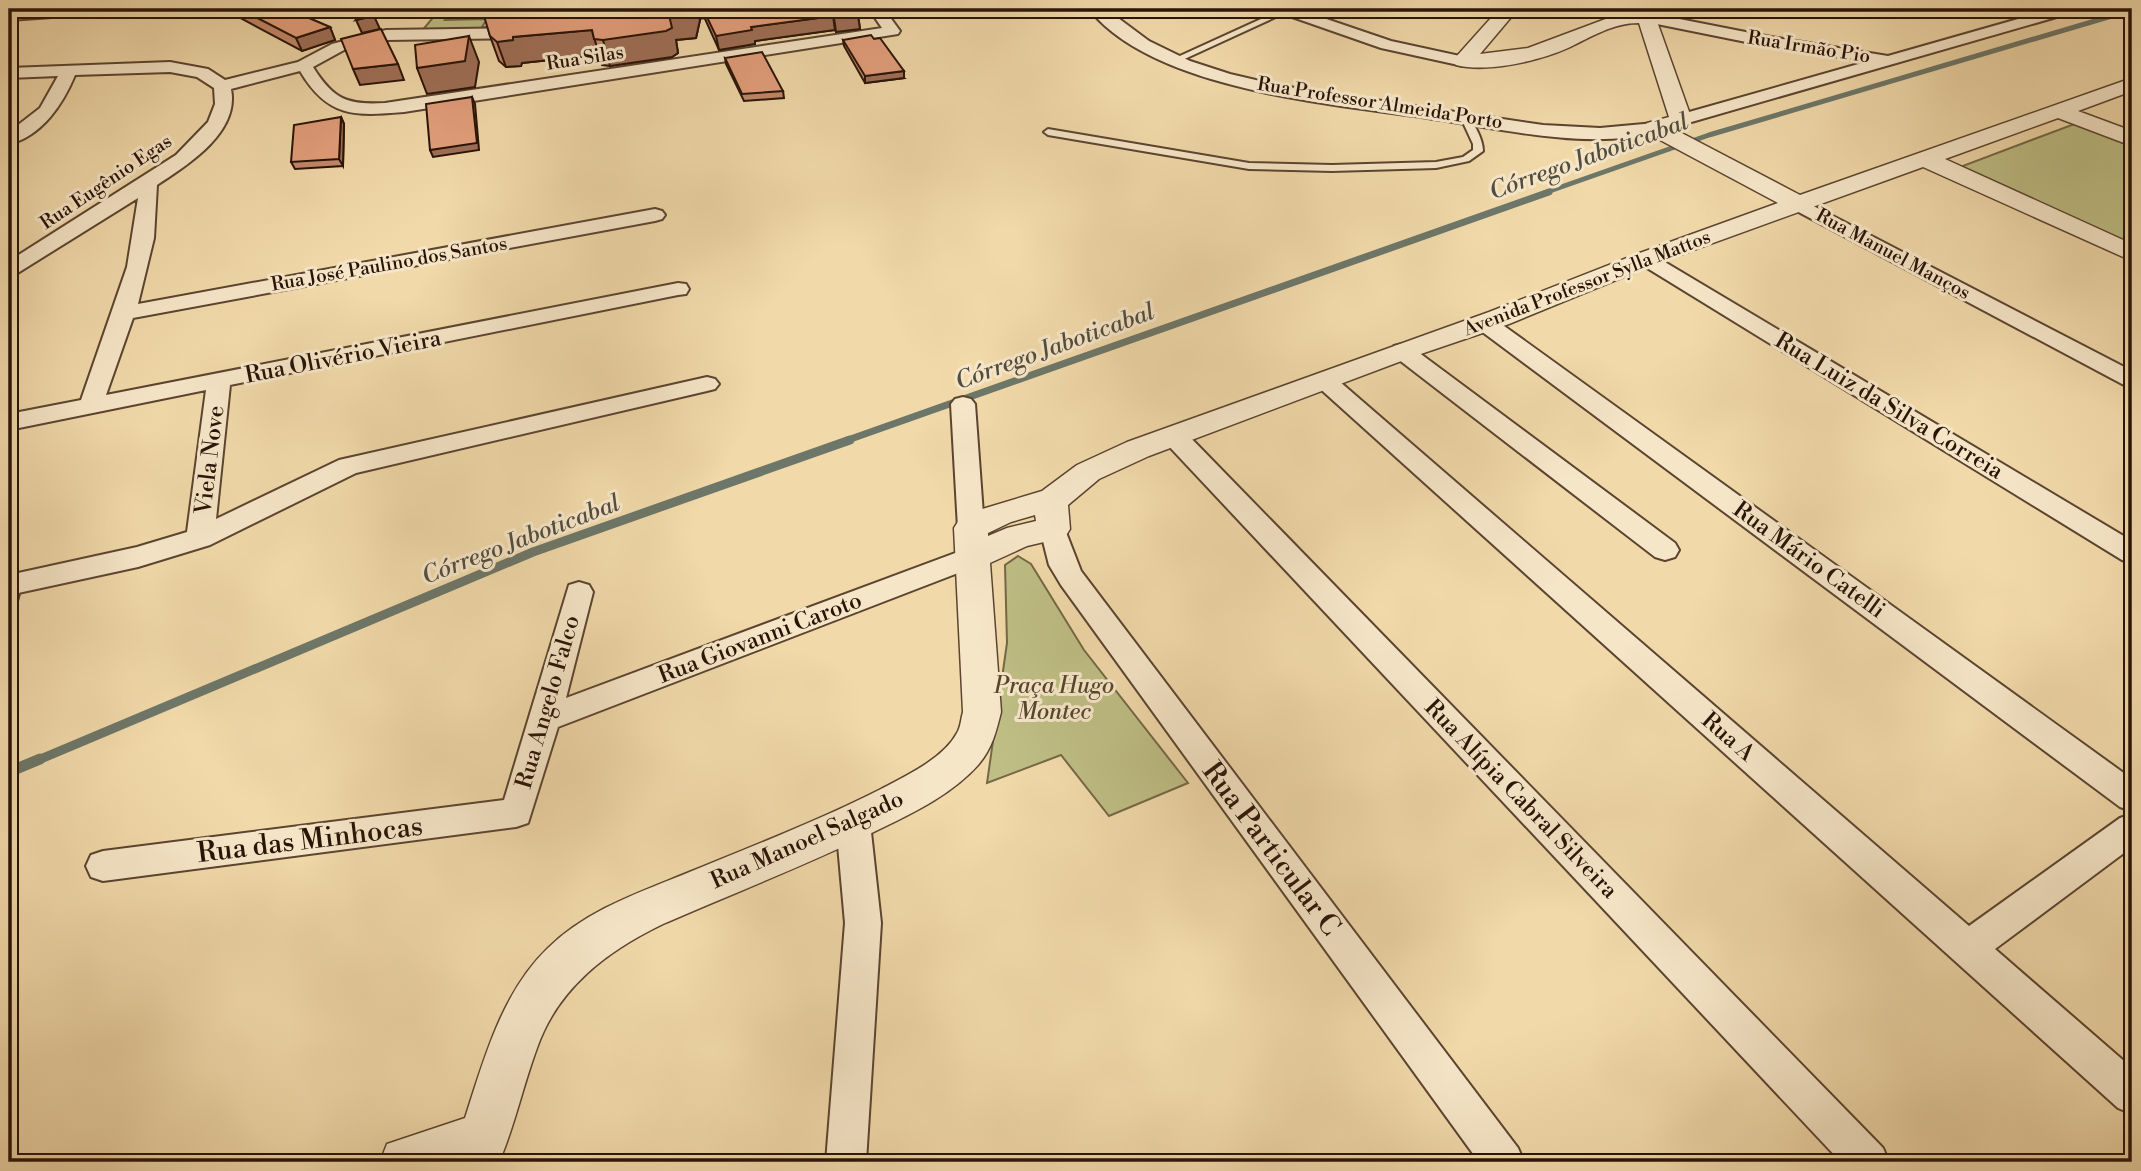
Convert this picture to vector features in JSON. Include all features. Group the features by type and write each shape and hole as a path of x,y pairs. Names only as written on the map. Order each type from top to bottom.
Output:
{"street":[{"path":"9,15 95,9"},
{"path":"643,21 726,9"},
{"name":"Rua Silas","path":"304,65 324,95 341,107 373,109 892,31 876,9"},
{"name":"Rua Professor Almeida Porto","path":"1097,9 1125,31 1196,69 1275,88 1465,118 1601,133 1670,129 1892,60 2069,9"},
{"name":"Rua Irmão Pio","path":"1286,9 1387,45 1463,61 1517,57 1546,50 1615,18 1646,13 1771,42 1892,60"},
{"path":"1463,61 1509,9"},
{"path":"1646,13 1670,129"},
{"path":"9,74 170,67 202,73 222,86 304,65 338,47 386,35 544,32"},
{"path":"9,139 49,111 57,100 69,71"},
{"name":"Avenida Professor Sylla Mattos","path":"972,542 1019,536 1052,515 1088,472 1174,436 1485,323 1646,259 2132,84"},
{"name":"Rua Eugênio Egas","path":"9,270 148,183 184,156 218,121 225,100 222,86"},
{"path":"2059,111 2132,139"},
{"name":"Rua Manuel Manços","path":"1670,129 1707,156 2132,380"},
{"path":"1925,159 2132,253"},
{"path":"90,407 123,313 147,223 148,183"},
{"name":"Rua José Paulino dos Santos","path":"123,313 655,215"},
{"name":"Rua Luiz da Silva Correia","path":"1646,259 2132,553"},
{"name":"Rua Olivério Vieira","path":"9,422 678,289"},
{"name":"Rua Mário Catelli","path":"1485,323 2132,797"},
{"path":"1402,351 1665,550"},
{"name":"Rua A","path":"1324,380 2132,1094"},
{"name":"Viela Nove","path":"200,538 219,382"},
{"path":"11,592 200,538 348,466 707,384"},
{"name":"Rua Manoel Salgado","path":"481,1150 518,1034 542,990 560,967 588,941 634,915 853,823 909,795 952,766 975,740 982,712 963,404"},
{"name":"Rua Alípia Cabral Silveira","path":"1174,436 1869,1162"},
{"name":"Rua Particular C","path":"1052,515 1063,565 1070,578 1504,1162"},
{"name":"Rua Giovanni Caroto","path":"545,719 972,542"},
{"name":"Rua Angelo Falco","path":"516,813 545,719 579,592"},
{"name":"Rua das Minhocas","path":"103,866 516,813"},
{"path":"846,1162 863,923 853,823"},
{"path":"1968,948 2132,828"},
{"path":"405,1162 481,1150"}],"lane":[{"path":"1175,60 1286,9"},
{"path":"1048,132 1249,166 1332,168 1436,164 1466,159 1478,151 1478,144 1465,118"}],"green space":[{"path":"440,9 454,9 445,20 487,19 482,27 538,26 421,32"},
{"path":"2077,123 2132,145 2132,245 1960,167"},
{"name":"Praça Hugo Montec","path":"1018,556 1031,564 1084,650 1188,783 1109,816 1061,755 987,783 1007,643 1005,565"}],"building":[{"path":"240,9 288,9 330,27 296,38"},
{"path":"371,9 374,16 356,20"},
{"path":"581,9 691,9 690,13 669,15 672,28 666,31 603,40 594,39 592,30 513,37 513,40 497,42 490,36 484,16"},
{"path":"703,9 855,9 858,15 751,27 752,30 716,36"},
{"path":"381,29 398,64 353,69 341,39"},
{"path":"871,35 874,39 880,38 904,71 865,76 843,40"},
{"path":"469,36 465,61 417,68 415,45"},
{"path":"762,52 783,91 742,94 725,58"},
{"path":"472,97 477,143 430,150 426,104"},
{"path":"341,117 339,159 291,162 294,125"}],"waterway":[{"name":"Córrego Jaboticabal","path":"1544,193 1709,135 2132,10"},
{"name":"Córrego Jaboticabal","path":"845,441 1549,192"},
{"name":"Córrego Jaboticabal","path":"36,761 533,552 850,440"},
{"name":"Córrego Jaboticabal","path":"9,772 40,759"}]}
